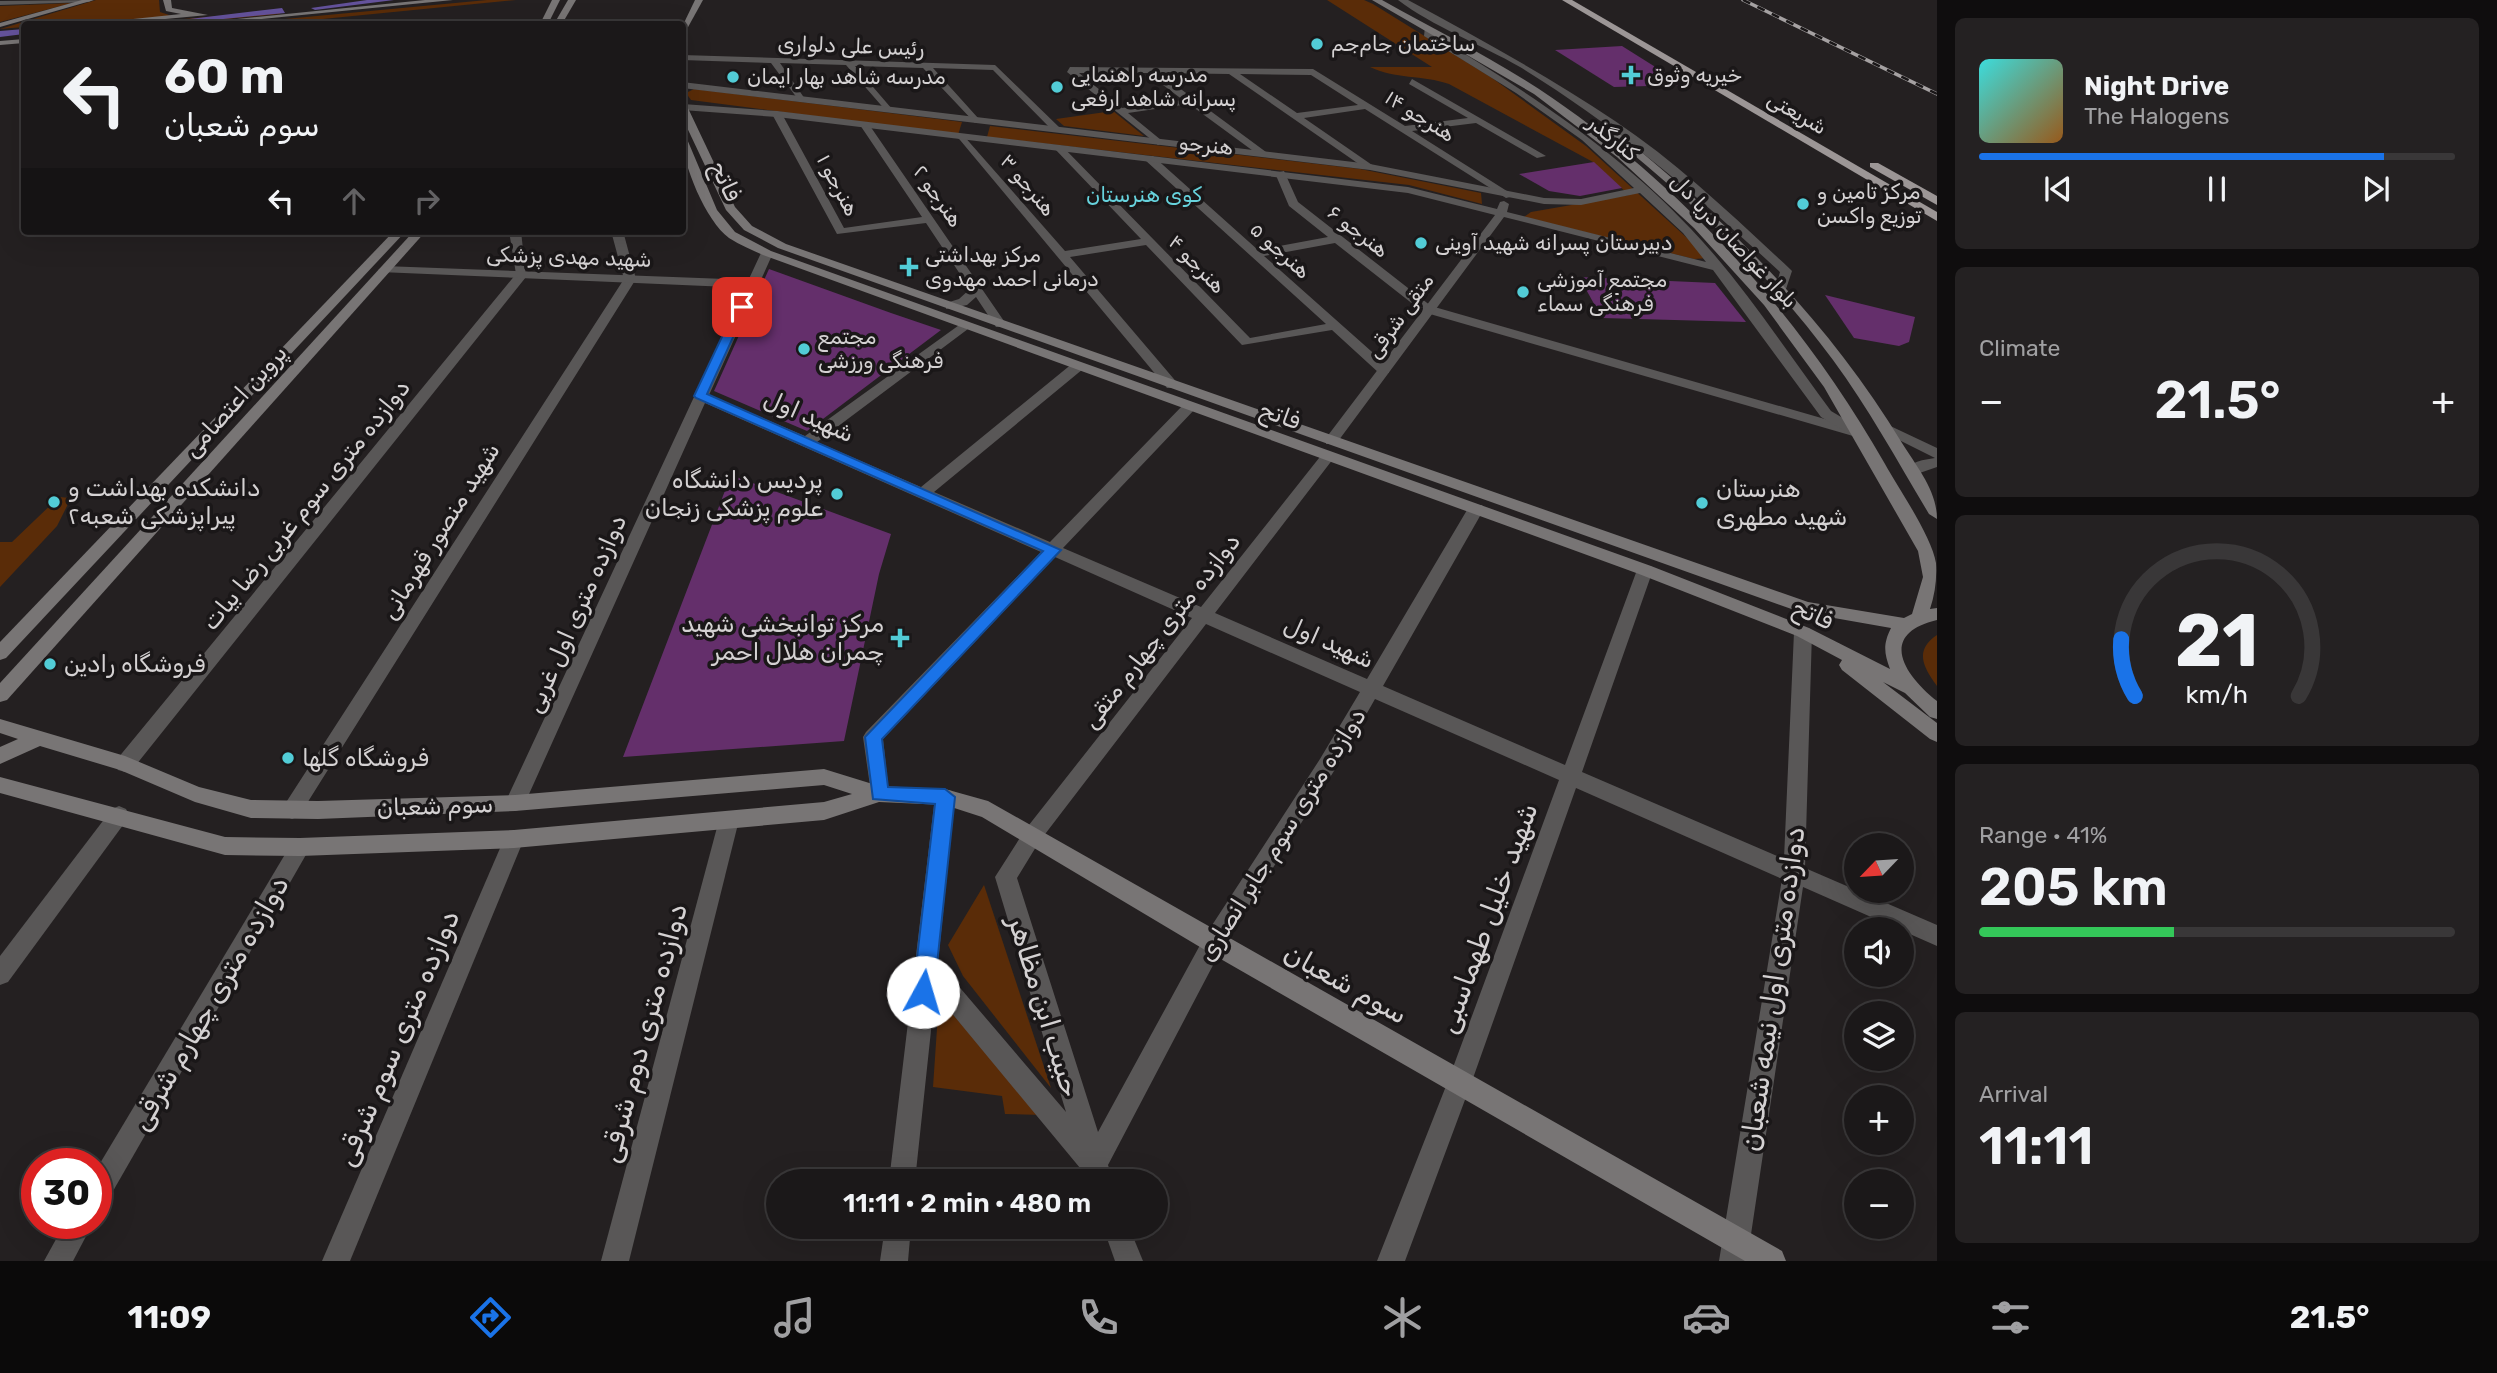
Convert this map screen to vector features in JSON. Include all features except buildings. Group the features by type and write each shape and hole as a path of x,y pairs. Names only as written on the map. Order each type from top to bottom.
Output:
{"highway":[{"name":"شریعتی","path":"1566,0 1937,217"},
{"name":"شریعتی","path":"1585,0 1779,111"},
{"path":"1864,159 1937,201"}],"main road":[{"path":"0,27 90,0"},
{"path":"167,0 169,9 194,20"},
{"path":"299,10 344,0"},
{"path":"168,21 449,0"},
{"path":"546,21 556,0"},
{"path":"560,21 572,0"},
{"path":"686,28 699,0"},
{"name":"بلوار غواصان دریا دل","path":"1376,0 1545,98 1626,160 1671,198 1756,288 1798,340 1832,388 1926,551 1934,579 1920,618 1894,635 1891,650 1896,668 1910,688"},
{"name":"بلوار غواصان دریا دل","path":"1391,0 1459,33 1552,90 1646,159 1692,198 1781,289 1825,342 1884,426 1937,514"},
{"path":"0,27 21,28"},
{"path":"0,43 21,41"},
{"name":"فاتح","path":"686,113 730,208 748,228 823,262 1172,385 1476,509 1645,570 1802,632 1910,688"},
{"name":"فاتح","path":"686,149 712,211 731,234 767,253 1190,407 1330,449 1806,608 1920,618"},
{"path":"731,234 748,228"},
{"name":"پروین اعتصامی","path":"0,653 396,235"},
{"name":"پروین اعتصامی","path":"0,695 416,235"},
{"path":"1802,632 1937,734"},
{"path":"1910,688 1937,712"},
{"name":"سوم شعبان","path":"0,726 125,764 195,794 251,809 515,803 824,777 879,794 945,797 988,810 1213,943 1460,1082 1735,1251 1772,1261"},
{"path":"0,755 23,742 38,738"},
{"name":"سوم شعبان","path":"0,785 119,815 225,846 300,847 514,839 729,820 824,811 879,794"}],"street":[{"path":"0,4 18,1 90,0"},
{"path":"1402,0 1459,33"},
{"name":"کنارگذر","path":"1428,29 1427,34 1519,91 1584,138 1642,189 1687,232 1717,268 1826,414 1858,433"},
{"path":"686,57 706,59"},
{"path":"686,62 706,59"},
{"name":"رئیس علی دلواری","path":"706,59 995,68 1056,129"},
{"path":"774,61 800,99"},
{"path":"850,65 887,109"},
{"path":"926,66 975,120 963,138"},
{"path":"1158,142 1070,70 1230,71 1370,167"},
{"path":"1150,71 1263,154"},
{"name":"هنرجو ۱۴","path":"1230,71 1313,72 1506,195"},
{"path":"1412,82 1541,156"},
{"name":"هنرجو","path":"686,85 1370,167 1544,201 1581,202 1642,189"},
{"path":"1122,111 1192,101"},
{"name":"هنرجو","path":"686,106 777,114 1408,190 1717,268"},
{"path":"1295,116 1367,106"},
{"name":"هنرجو ۱","path":"777,114 841,232 930,219"},
{"path":"1405,130 1477,120"},
{"name":"هنرجو ۲","path":"865,125 1000,324"},
{"name":"هنرجو ۳","path":"963,138 1172,385"},
{"name":"هنرجو ۴","path":"1059,148 1247,342 1335,326"},
{"name":"هنرجو ۵","path":"1149,158 1384,370"},
{"name":"هنرجو ۶","path":"1280,173 1293,204 1427,309"},
{"path":"1501,214 1506,195"},
{"name":"متقی شرقی","path":"1330,449 1427,309 1501,214"},
{"path":"516,235 522,274"},
{"path":"618,235 630,279"},
{"path":"1255,254 1337,239"},
{"path":"1062,255 1147,241"},
{"name":"دوازده متری اول غربی","path":"515,803 767,253"},
{"name":"شهید مهدی پزشکی","path":"384,270 752,284"},
{"name":"دوازده متری سوم غربی رضا بیات","path":"125,764 522,274"},
{"name":"شهید منصور قهرمانی","path":"292,810 630,279"},
{"path":"950,306 973,296 978,288"},
{"path":"1427,309 1858,433"},
{"path":"807,442 966,326"},
{"path":"923,493 1078,366"},
{"name":"شهید اول","path":"700,396 1373,687 1937,936"},
{"path":"879,794 873,737 1190,407"},
{"path":"1884,426 1937,454"},
{"name":"دوازده متری چهارم متقی","path":"1032,836 1330,449"},
{"path":"1911,471 1920,465 1937,463"},
{"name":"دوازده متری سوم جابر انصاری","path":"1099,1169 1213,943 1328,765 1476,509"},
{"path":"1570,775 1645,570"},
{"name":"دوازده متری اول نیمه شعبان","path":"1735,1251 1794,873 1802,632"},
{"name":"شهید خلیل طهماسبی","path":"1391,1261 1460,1082 1570,775"},
{"path":"903,1169 945,797"},
{"path":"0,974 119,815"},
{"name":"دوازده متری دوم شرقی","path":"615,1261 729,820"},
{"name":"حبیب ابن مظاهر","path":"1032,836 1006,877 1096,1169"},
{"name":"دوازده متری سوم شرقی","path":"336,1261 514,839"},
{"name":"دوازده متری چهارم شرقی","path":"112,1169 300,847"},
{"path":"926,965 1094,1169"},
{"path":"58,1261 71,1239"},
{"path":"894,1261 897,1239"},
{"path":"1121,1239 1129,1261"}],"shaded area":[{"path":"96,0 159,0 160,12 175,17 89,21 26,21"},
{"path":"487,0 516,0 280,21"},
{"path":"1327,0 1364,0 1373,4 1492,78 1586,146 1709,258 1694,259 1524,217 1531,212 1629,195 1593,162 1449,84 1370,67 1432,67"},
{"path":"72,3 0,22 0,6"},
{"path":"280,11 280,14 206,21 159,21"},
{"path":"21,23 21,27 0,29"},
{"path":"694,89 962,122 958,135 691,100 686,93"},
{"path":"1113,111 1144,136 1064,126 1056,119"},
{"path":"990,126 1360,169 1481,193 1482,204 1409,185 987,137"},
{"path":"59,497 71,498 57,526 0,587 0,542 12,542"},
{"path":"1937,635 1937,686 1925,665 1923,653 1925,647"},
{"path":"984,885 1051,1088 963,976 948,945"},
{"path":"939,999 1042,1115 1005,1114 1002,1096 933,1087"}],"waterway":[{"path":"315,8 390,0"},
{"path":"182,21 282,11"},
{"path":"0,34 21,32"}],"railway":[{"path":"1743,0 1937,94"}],"place":[{"name":"ساختمان جام‌جم","path":"1317,44"},
{"name":"خیریه وثوق","path":"1631,75"},
{"name":"مدرسه شاهد بهار ایمان","path":"733,77"},
{"name":"مدرسه راهنمایی پسرانه شاهد ارفعی","path":"1057,87"},
{"name":"مرکز تامین و توزیع واکسن","path":"1803,204"},
{"name":"دبیرستان پسرانه شهید آوینی","path":"1421,243"},
{"name":"مرکز بهداشتی درمانی احمد مهدوی","path":"909,267"},
{"name":"مجتمع آموزشی فرهنگی سماء","path":"1523,292"},
{"name":"مجتمع فرهنگی ورزشی","path":"804,349"},
{"name":"پردیس دانشگاه علوم پزشکى زنجان","path":"837,494"},
{"name":"دانشکده بهداشت و پیراپزشکى شعبه۲","path":"54,502"},
{"name":"هنرستان شهید مطهری","path":"1702,503"},
{"name":"مرکز توانبخشی شهید چمران هلال احمر","path":"900,638"},
{"name":"فروشگاه رادین","path":"50,664"},
{"name":"فروشگاه گلها","path":"288,758"}],"district":[{"name":"کوی هنرستان","path":"1144,195"}],"route":[{"path":"742,307 700,396 1053,550 873,737 879,794 945,797 923,992"}]}
